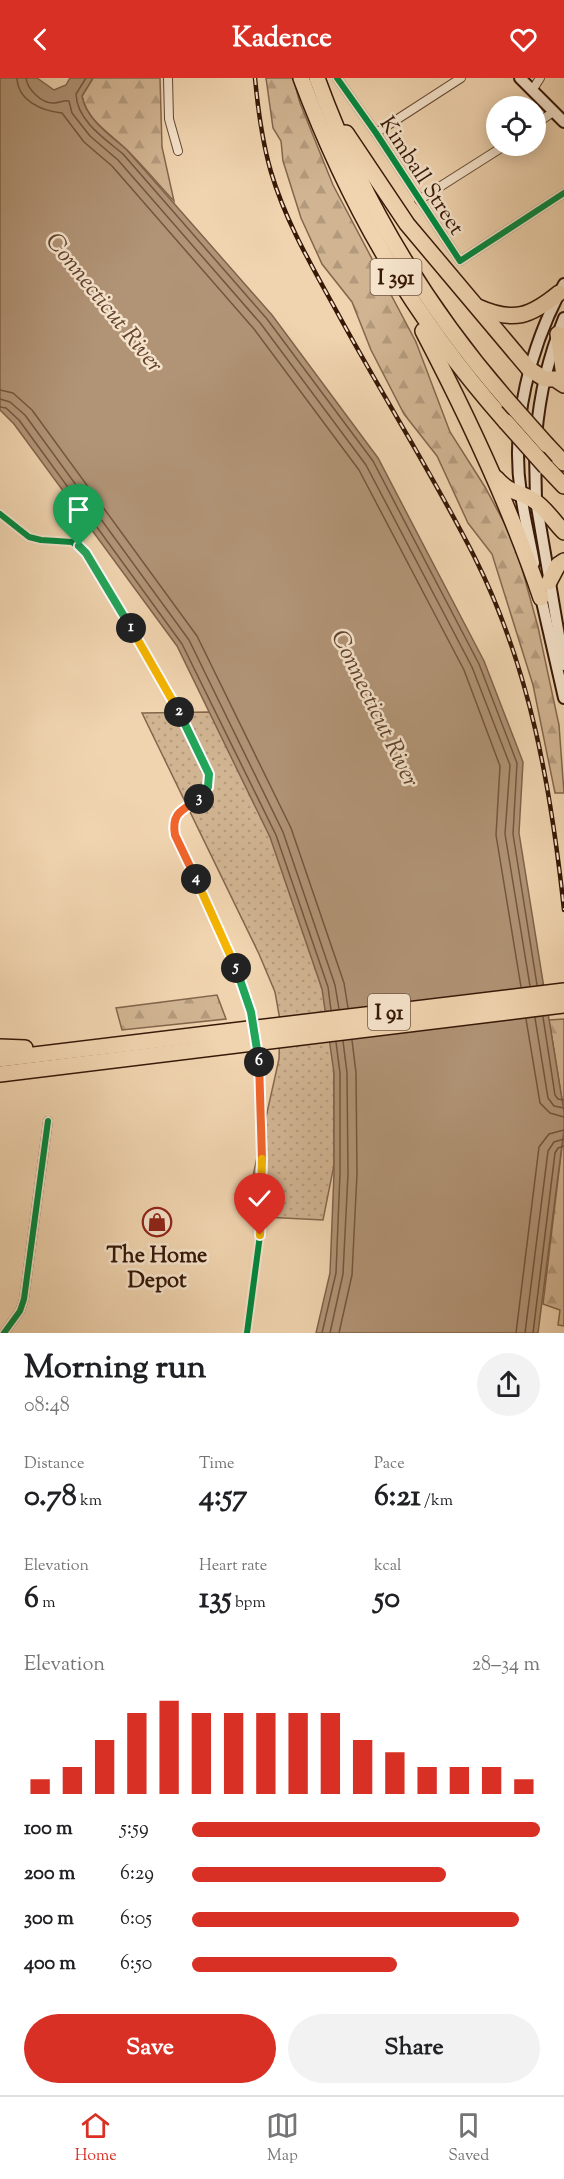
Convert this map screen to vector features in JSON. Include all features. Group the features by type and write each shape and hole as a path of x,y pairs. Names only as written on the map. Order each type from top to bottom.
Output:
{"highway":[{"name":"I 391","path":"301,78 412,274 453,334 508,401 564,463"},
{"name":"I 391","path":"317,78 322,112 346,187 388,265 443,346 506,422 564,486"},
{"path":"322,112 360,153 390,201 529,369 544,379 555,380 564,385"},
{"path":"388,265 439,363 490,471 522,543 541,598"},
{"path":"475,306 497,315 519,316 531,313 562,289"},
{"path":"558,334 564,376"},
{"path":"490,471 507,490 520,493 536,501 564,532"},
{"path":"549,582 558,566 564,561"},
{"name":"I 91","path":"0,1074 98,1062 214,1040 564,991"},
{"name":"I 91","path":"0,1059 91,1048 214,1040 564,1005"},
{"path":"0,1047 91,1048"},
{"path":"0,1085 98,1062"}],"main road":[{"path":"520,78 564,122"},
{"path":"562,289 546,319 529,369 519,431 520,493 564,698"},
{"path":"564,318 539,398 535,446 536,501 564,664"}],"street":[{"path":"168,78 169,119 178,151"},
{"name":"Kimball Street","path":"337,78 460,261 564,193"},
{"path":"375,133 461,78"},
{"path":"533,89 540,78"},
{"path":"546,117 553,112"},
{"path":"419,200 488,156"},
{"path":"4,1333 20,1311 24,1299 48,1121"}],"green space":[{"path":"93,78 160,78 162,147 174,201 135,158 89,113 82,96"},
{"path":"266,78 293,78 300,103 333,185 416,342 450,432 485,487 515,543 538,627 559,725 564,793 555,793 533,685 492,554 468,523 437,456 404,414 371,350 352,302 322,264 301,218 283,161 281,141 273,128"},
{"path":"210,712 340,967 334,1073 334,1165 323,1220 244,1216 279,1059 280,1020 275,992 259,954 142,713"},
{"path":"217,995 226,1019 122,1030 116,1008"},
{"path":"564,1019 564,1112 549,1020"},
{"path":"564,1129 564,1326 558,1325 560,1310 543,1304"}],"water":[{"name":"Connecticut River","path":"0,78 37,78 54,90 66,85 70,78 93,78 82,96 88,112 127,150 272,315 378,458 484,661 523,762 519,833 564,1112 564,1129 538,1333 316,1333 330,1273 334,1173 334,1073 322,989 270,837 177,646 14,424 0,410"}],"railway":[{"path":"255,78 268,160 285,211 343,323 459,527 493,598 510,641 524,685 545,774 564,910"}],"cycle path":[{"path":"337,78 460,261 564,193"},
{"path":"0,514 29,537 72,542 86,553 186,724 209,774 208,787 204,795 177,814 173,826 223,941 231,954 246,996 259,1056 262,1192 260,1235 247,1333"},
{"path":"4,1333 20,1311 24,1299 48,1121"}],"place":[{"name":"The Home Depot","path":"157,1222"}],"route":[{"path":"79,546 108,587 186,724 209,774 210,781 204,795 177,814 173,826 223,941 231,954 251,1012 260,1073 262,1192 260,1235"}]}
